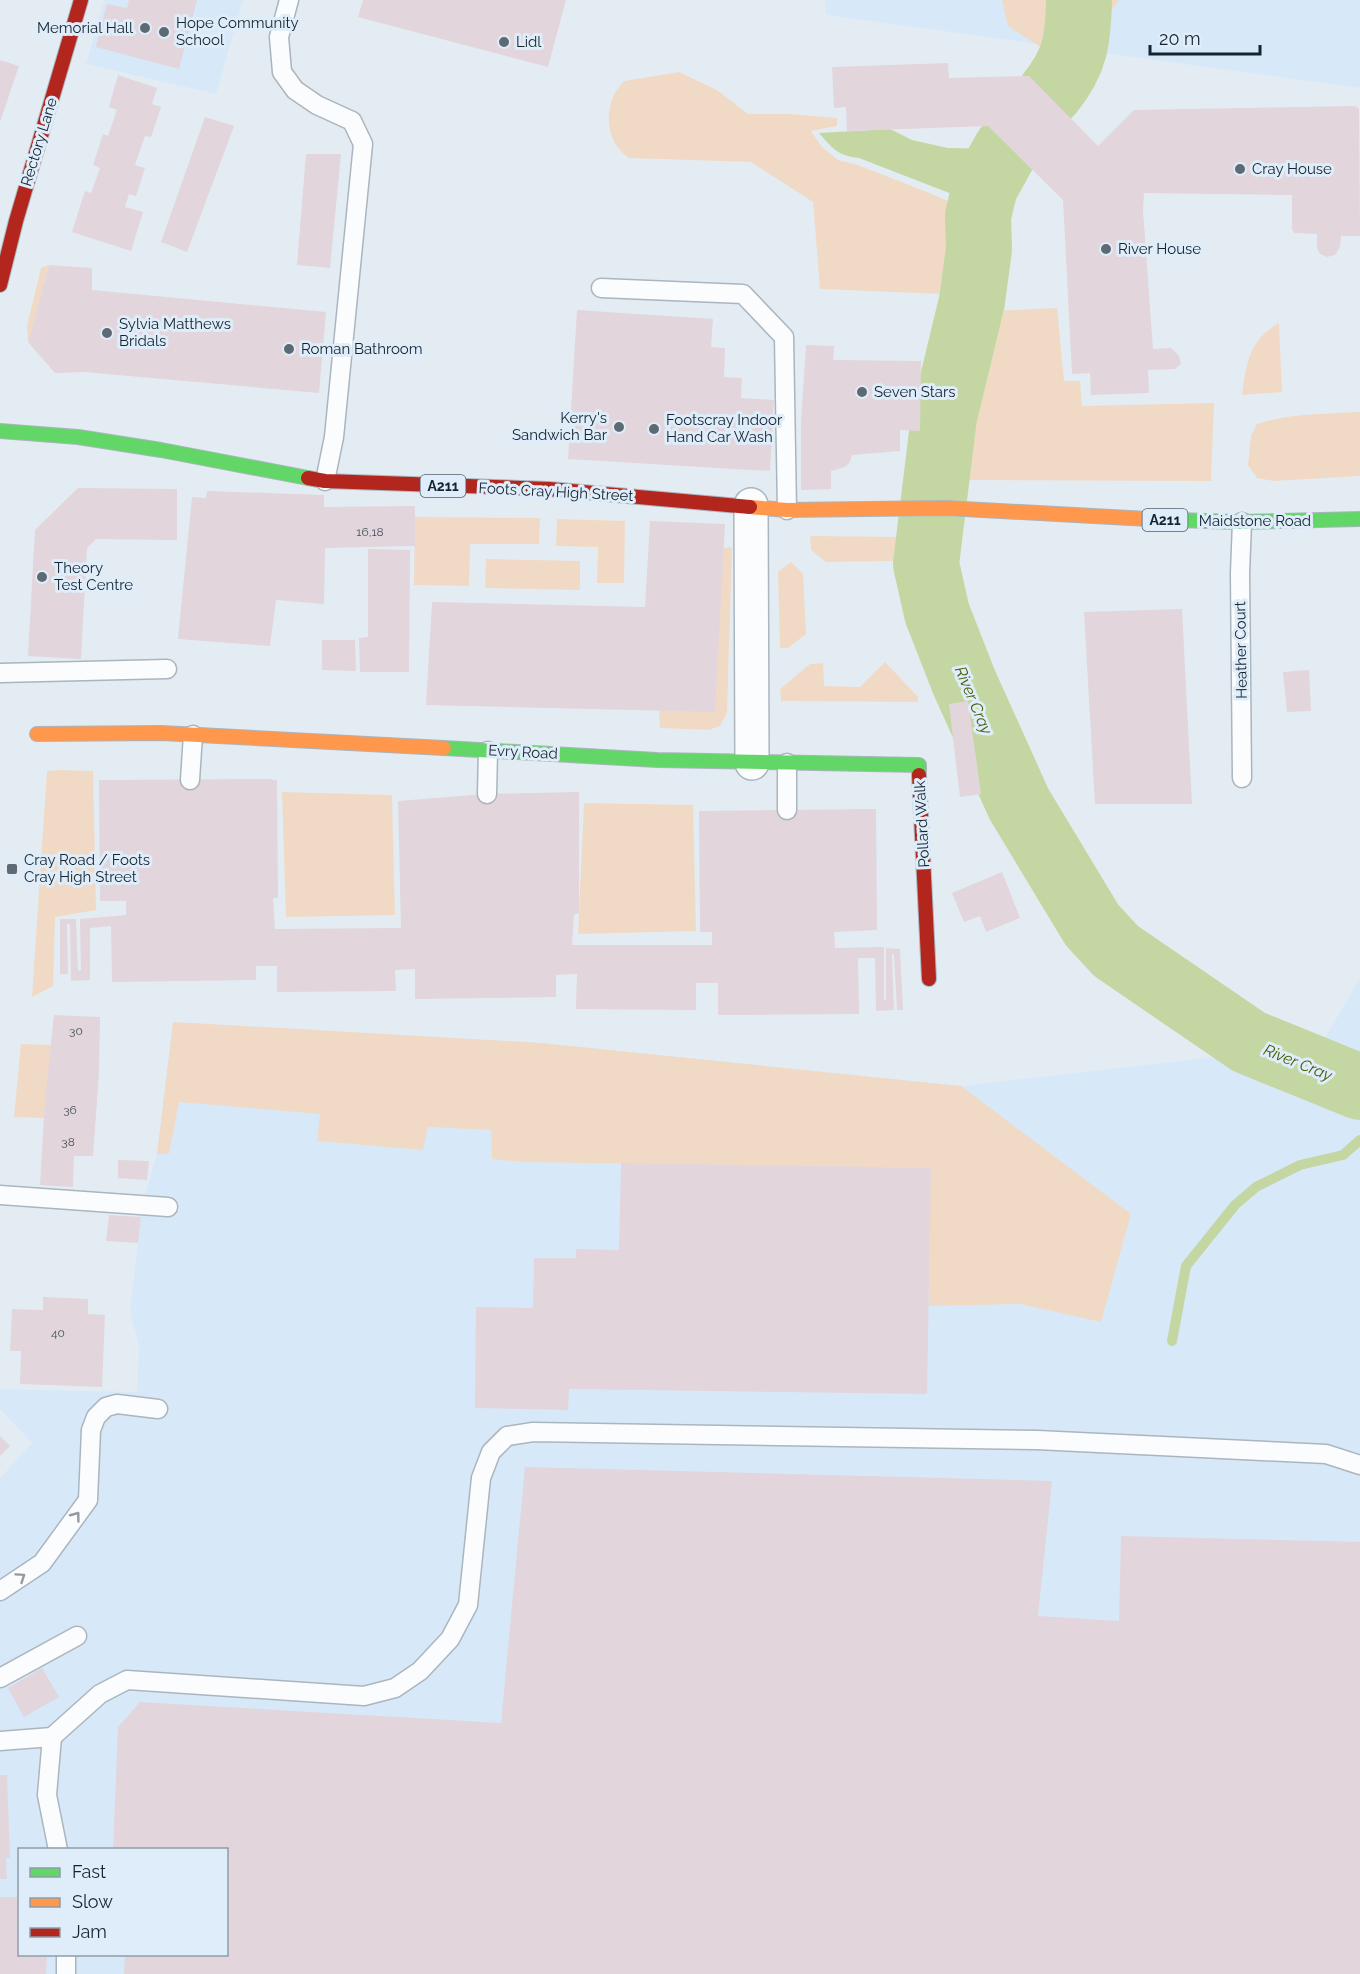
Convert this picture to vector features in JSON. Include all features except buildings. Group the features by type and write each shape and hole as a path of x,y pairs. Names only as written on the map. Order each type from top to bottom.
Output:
{"street":[{"name":"Rectory Lane","path":"0,285 16,221 81,0"},
{"name":"Foots Cray High Street","path":"0,431 78,437 161,450 325,482 549,489 787,510 821,511 890,507 971,509"},
{"path":"751,506 752,763"},
{"name":"Maidstone Road","path":"971,509 1068,516 1242,522 1360,519"},
{"name":"Evry Road","path":"37,734 162,733 657,760 752,763"},
{"name":"Pollard Walk","path":"752,763 919,765 929,979"}],"lane":[{"path":"289,0 279,37 282,72 296,90 317,105 352,121 363,144 334,437 325,482"},
{"path":"601,288 743,294 784,337 787,510"},
{"name":"Heather Court","path":"1242,522 1240,573 1242,778"},
{"path":"0,674 167,669"},
{"path":"190,780 193,735"},
{"path":"487,794 488,751"},
{"path":"787,763 787,810"},
{"path":"0,1195 168,1207"},
{"path":"0,1591 42,1563 88,1500 91,1430 96,1417 106,1407 117,1404 158,1409"},
{"path":"0,1741 52,1737 100,1694 127,1680 364,1696 395,1688 420,1671 450,1640 468,1605 481,1478 491,1452 507,1437 533,1432 1037,1440 1326,1454 1360,1465"},
{"path":"0,1678 77,1636"},
{"path":"52,1737 47,1795 58,1848"},
{"path":"66,1956 66,1974"}],"shaded area":[{"name":"Hope Community School","path":"104,0 243,0 216,94 86,64"},
{"path":"825,0 1360,0 1360,88 826,15"},
{"path":"1002,0 1119,0 1073,68 1008,26"},
{"path":"679,72 717,90 748,114 791,114 837,118 837,126 811,131 822,147 838,160 858,165 948,201 970,218 972,246 966,295 820,289 813,202 751,162 629,158 622,153 613,139 609,123 610,106 615,93 624,81"},
{"path":"890,129 912,140 948,148 1006,149 985,187 978,216 957,196 841,153 819,133"},
{"path":"49,265 28,342 27,326 41,268"},
{"path":"1057,308 1064,381 1080,381 1082,406 1214,403 1211,481 945,480 958,406 993,311"},
{"path":"1279,323 1282,392 1242,395 1245,373 1255,345 1261,337"},
{"path":"1360,412 1360,476 1273,481 1257,478 1248,465 1251,436 1257,424 1295,416"},
{"path":"415,517 540,518 539,544 470,544 469,586 414,585"},
{"path":"557,519 625,521 624,583 597,583 598,547 556,546"},
{"path":"810,536 908,537 908,549 892,561 826,562 811,550"},
{"path":"732,547 727,713 720,726 709,730 660,728 659,710 723,548"},
{"path":"486,559 580,561 580,590 485,588"},
{"path":"791,562 803,574 806,634 788,648 780,648 778,572"},
{"path":"885,662 918,697 918,702 781,701 780,689 810,664 823,663 824,686 860,687"},
{"path":"47,771 93,771 96,910 55,917 53,986 32,997"},
{"path":"282,792 392,795 395,915 286,917"},
{"path":"584,803 693,805 696,931 578,934"},
{"path":"1360,978 1360,1974 0,1974 0,1478 32,1443 0,1409 0,1389 137,1392 139,1346 130,1312 142,1205 157,1154 173,1022 541,1043 961,1086 1321,1045"},
{"path":"173,1022 541,1043 961,1086 1131,1214 1101,1322 1020,1304 929,1306 930,1168 523,1162 492,1159 491,1130 428,1127 423,1150 317,1141 320,1114 179,1102 169,1154 157,1154"},
{"path":"21,1044 51,1045 44,1118 14,1117"}],"waterway":[{"name":"River Cray","path":"1050,93 1065,71 1074,50 1079,0"},
{"name":"River Cray","path":"1006,149 985,187 978,216 979,249 972,301 944,417 926,564 937,613 964,682 1019,804 1092,925 1116,951 1249,1042 1360,1087"},
{"path":"1172,1341 1186,1266 1235,1205 1256,1187 1300,1165 1343,1155 1360,1140"}],"traffic: fast":[{"path":"0,431 78,437 308,478"},
{"path":"1148,519 1237,522 1360,519"},
{"path":"444,748 657,760 919,765 919,775"}],"traffic: slow":[{"path":"750,507 787,510 946,508 1148,519"},
{"path":"37,734 161,733 444,748"}],"traffic: jam":[{"path":"0,285 16,221 81,0"},
{"path":"308,478 325,481 549,489 750,507"},
{"path":"919,775 929,979"}],"place":[{"name":"Memorial Hall","path":"145,28"},
{"name":"Hope Community School","path":"164,32"},
{"name":"Lidl","path":"504,42"},
{"name":"Cray House","path":"1240,169"},
{"name":"River House","path":"1106,249"},
{"name":"Sylvia Matthews Bridals","path":"107,333"},
{"name":"Roman Bathroom","path":"289,349"},
{"name":"Seven Stars","path":"862,392"},
{"name":"Kerry's Sandwich Bar","path":"619,427"},
{"name":"Footscray Indoor Hand Car Wash","path":"654,429"},
{"name":"Theory Test Centre","path":"42,577"},
{"name":"Cray Road / Foots Cray High Street","path":"12,869"}]}
